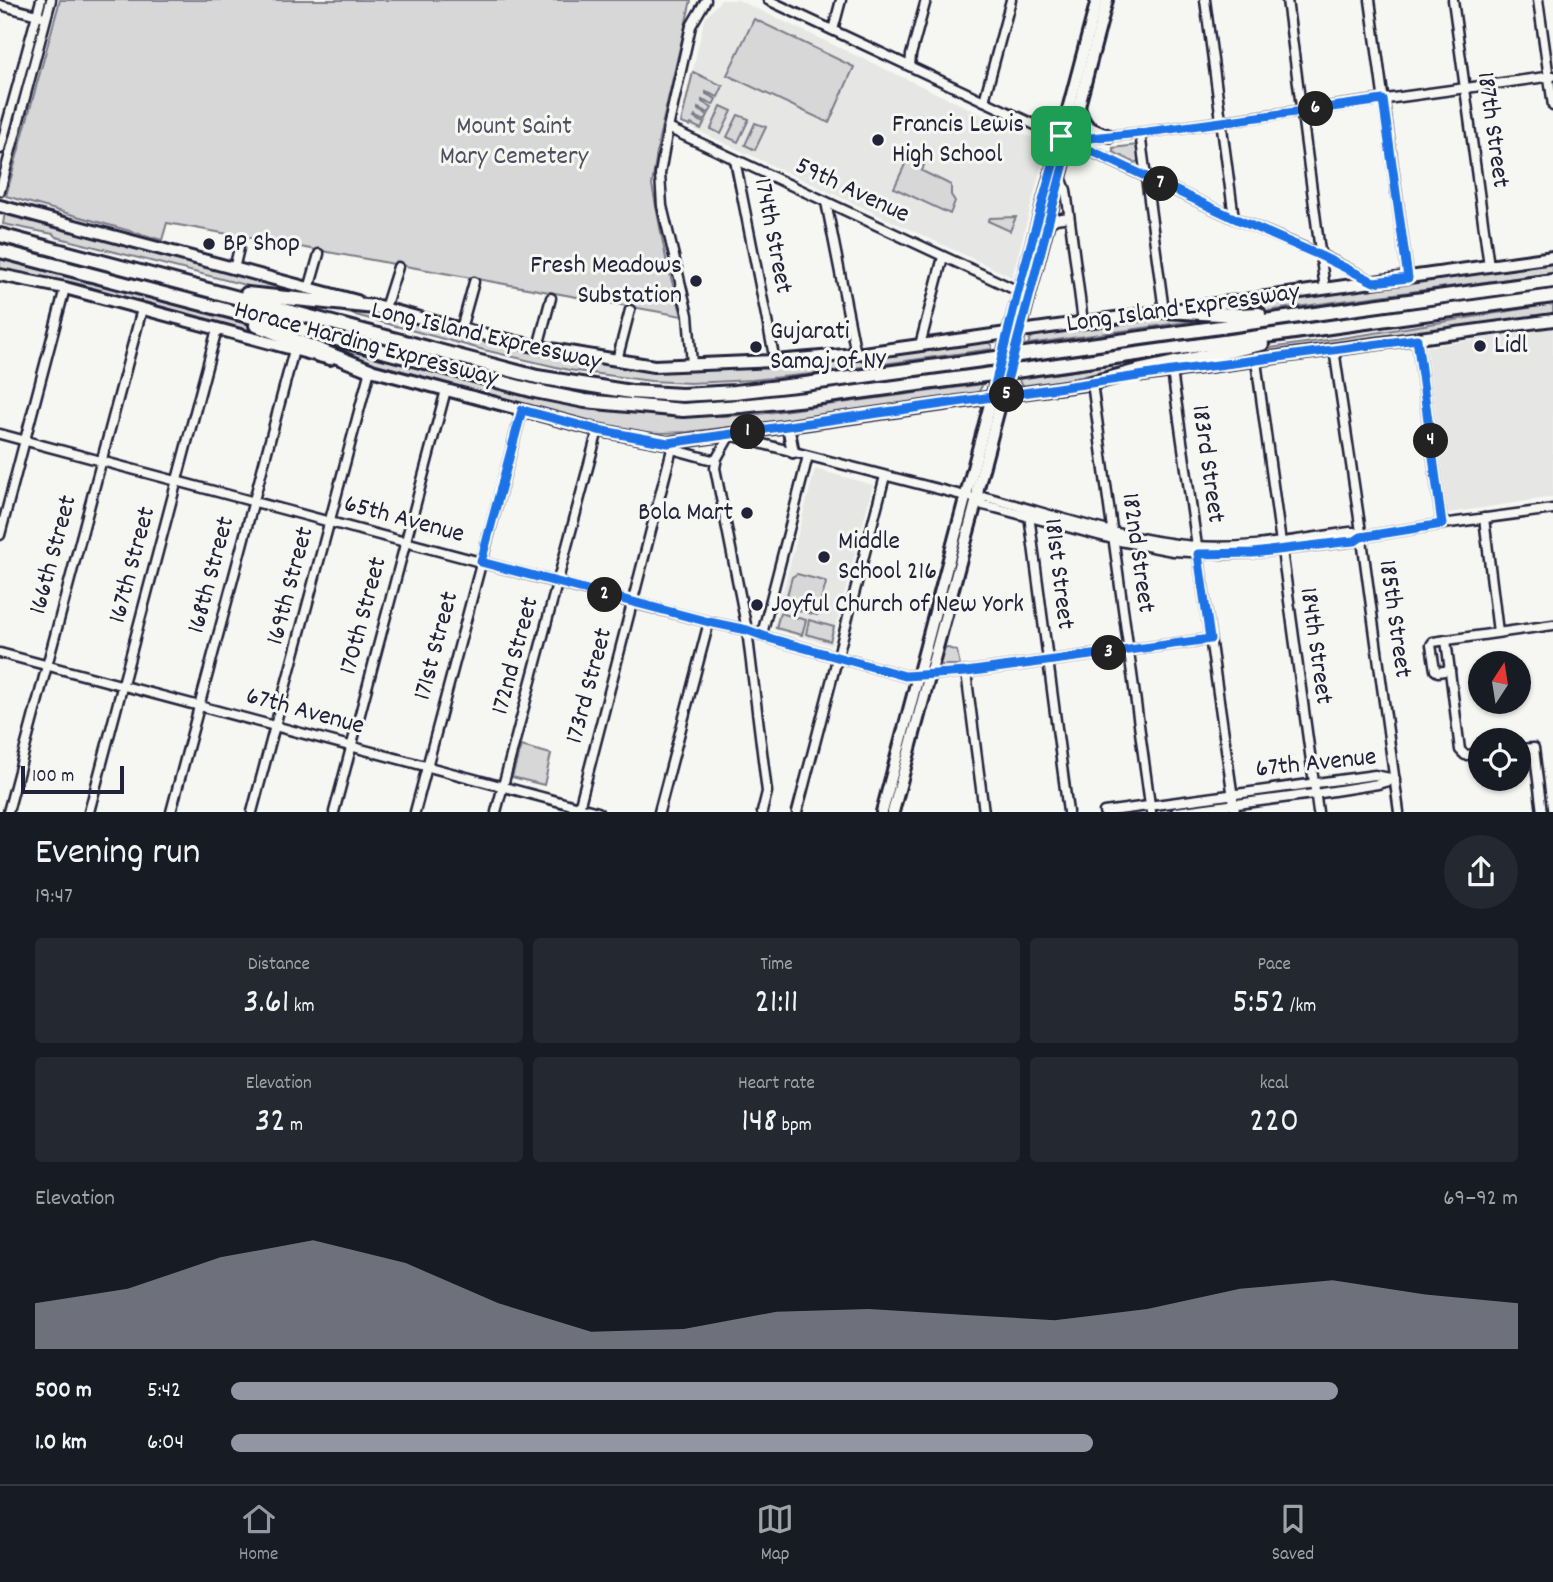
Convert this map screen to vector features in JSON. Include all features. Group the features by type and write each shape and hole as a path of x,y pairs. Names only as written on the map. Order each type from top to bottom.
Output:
{"highway":[{"name":"Long Island Expressway","path":"0,235 537,377 631,392 682,395 805,384 1553,281"},
{"name":"Long Island Expressway","path":"0,251 535,391 631,407 683,410 820,397 1553,296"},
{"path":"205,289 385,308"},
{"path":"204,304 370,370"},
{"path":"1164,311 1239,315 1354,309"},
{"path":"1092,383 1137,370 1364,322"}],"main road":[{"path":"998,397 1018,291 1065,138 1097,0"},
{"path":"893,812 924,675 998,397 1021,331 1061,177 1065,138 1079,106 1107,0"},
{"path":"1079,106 1086,125 1110,136"},
{"name":"Horace Harding Expressway","path":"0,206 461,329 538,347 654,366 775,362 856,354 1553,257"},
{"name":"Horace Harding Expressway","path":"0,275 65,288 598,430 670,446 788,426 1172,371 1553,320"},
{"path":"788,426 793,452"},
{"path":"882,812 924,675"}],"street":[{"path":"0,149 41,0"},
{"path":"0,191 51,0"},
{"path":"692,364 688,316 662,206 660,174 667,128 691,26 706,0"},
{"path":"768,0 1374,282"},
{"path":"833,30 841,0"},
{"path":"910,66 926,0"},
{"path":"984,101 1011,0"},
{"path":"1205,0 1234,218"},
{"path":"1287,0 1325,289"},
{"path":"1370,0 1408,278"},
{"name":"187th Street","path":"1453,0 1489,266"},
{"path":"1538,0 1553,106"},
{"path":"0,5 46,18"},
{"path":"1065,138 1140,133 1551,77"},
{"name":"59th Avenue","path":"667,128 1018,291"},
{"path":"1140,133 1164,311"},
{"name":"174th Street","path":"735,160 775,362"},
{"path":"1061,177 1066,190 1083,322"},
{"path":"825,202 856,354"},
{"path":"1048,224 1056,219 1069,217"},
{"path":"234,269 239,248"},
{"path":"309,289 319,254"},
{"path":"920,345 943,257"},
{"path":"385,308 398,267"},
{"path":"461,329 474,282"},
{"path":"0,535 65,288"},
{"path":"538,347 551,299"},
{"name":"166th Street","path":"8,812 142,309"},
{"path":"617,360 630,310"},
{"name":"167th Street","path":"89,812 217,329"},
{"path":"1417,339 1442,524"},
{"name":"168th Street","path":"171,812 294,349"},
{"name":"185th Street","path":"1334,349 1399,812"},
{"name":"184th Street","path":"1255,360 1318,812"},
{"name":"169th Street","path":"252,812 370,370"},
{"name":"183rd Street","path":"1172,371 1233,803"},
{"name":"182nd Street","path":"1092,383 1151,809"},
{"name":"170th Street","path":"334,812 446,390"},
{"name":"171st Street","path":"415,812 522,410"},
{"name":"172nd Street","path":"496,812 598,430"},
{"name":"65th Avenue","path":"0,435 634,603 747,630 905,676 966,672 1210,639"},
{"path":"762,812 767,792 747,630 715,468 730,435 971,498 986,497 1028,513 1114,535 1198,550 1226,546 1280,546 1350,532 1361,537 1553,509"},
{"path":"670,446 716,461"},
{"name":"173rd Street","path":"579,809 634,603 670,446"},
{"path":"762,634 808,456"},
{"path":"797,812 884,476"},
{"name":"181st Street","path":"1028,513 1068,812"},
{"path":"1483,518 1498,632"},
{"path":"659,812 709,622"},
{"path":"1450,670 1435,670 1431,645 1433,642 1553,625"},
{"path":"1446,640 1460,750 1468,755"},
{"name":"67th Avenue","path":"0,653 598,812"},
{"path":"966,672 984,812"},
{"path":"1531,748 1534,748 1542,812"},
{"name":"67th Avenue","path":"1175,812 1233,803 1314,784 1376,775 1395,779"},
{"name":"67th Avenue","path":"1104,812 1315,794 1378,785 1395,779"},
{"path":"978,812 982,797"}],"shaded area":[{"name":"Francis Lewis High School","path":"721,0 738,0 1047,145 1012,277 681,123 703,25 706,17"},
{"path":"1553,328 1553,497 1448,513 1426,347"},
{"name":"Middle School 216","path":"815,469 873,485 831,645 773,629"}],"green space":[{"name":"Mount Saint Mary Cemetery","path":"60,0 691,0 659,138 652,185 667,264 682,316 167,223 162,240 6,196"},
{"path":"754,19 854,67 829,123 727,75"},
{"path":"693,72 723,86 718,97 706,92 716,99 713,105 702,100 712,108 709,113 698,108 708,115 705,121 695,116 694,118 704,123 701,129 681,123"},
{"path":"721,106 732,111 721,134 711,129"},
{"path":"738,115 749,119 738,142 727,137"},
{"path":"755,123 766,127 755,150 745,145"},
{"path":"1137,145 1139,160 1135,163 1113,152 1113,148"},
{"path":"908,158 924,165 922,171 951,185 951,195 955,201 950,214 894,188"},
{"path":"5,212 327,298 269,291 56,237 53,234 3,224"},
{"path":"1016,217 1010,231 988,221 990,218"},
{"path":"0,258 215,312 258,327 271,337 75,283 0,269"},
{"path":"1553,263 1553,273 1251,313 1206,310"},
{"path":"1553,304 1553,315 1187,365 1252,351"},
{"path":"326,307 389,314 525,351 646,371 814,365 985,341 992,345 992,349 752,380 690,383 651,381 569,370"},
{"path":"1160,317 1200,320 1028,344 1037,334"},
{"path":"326,341 565,404 665,415 759,414 983,384 978,393 784,421 688,432 635,432 373,363 329,345"},
{"path":"1162,358 1035,386 1025,386 1019,379"},
{"path":"797,574 826,583 817,615 784,607 792,577"},
{"path":"780,613 806,620 802,635 776,628"},
{"path":"809,620 834,627 830,641 806,634"},
{"path":"945,647 957,651 960,665 940,665"},
{"path":"521,746 551,754 544,785 512,777"}],"place":[{"name":"Francis Lewis High School","path":"878,140"},
{"name":"BP Shop","path":"209,244"},
{"name":"Fresh Meadows Substation","path":"696,281"},
{"name":"Lidl","path":"1480,346"},
{"name":"Gujarati Samaj of NY","path":"756,347"},
{"name":"Bola Mart","path":"747,513"},
{"name":"Middle School 216","path":"824,557"},
{"name":"Joyful Church of New York","path":"757,605"}],"route":[{"path":"1061,136 992,397 668,443 598,430 522,410 481,562 762,634 905,676 966,672 1210,639 1198,554 1253,553 1355,541 1361,537 1442,524 1417,339 1003,396 1070,140 1383,100 1408,278 1374,282 1146,177 1070,140 1061,136"}]}
